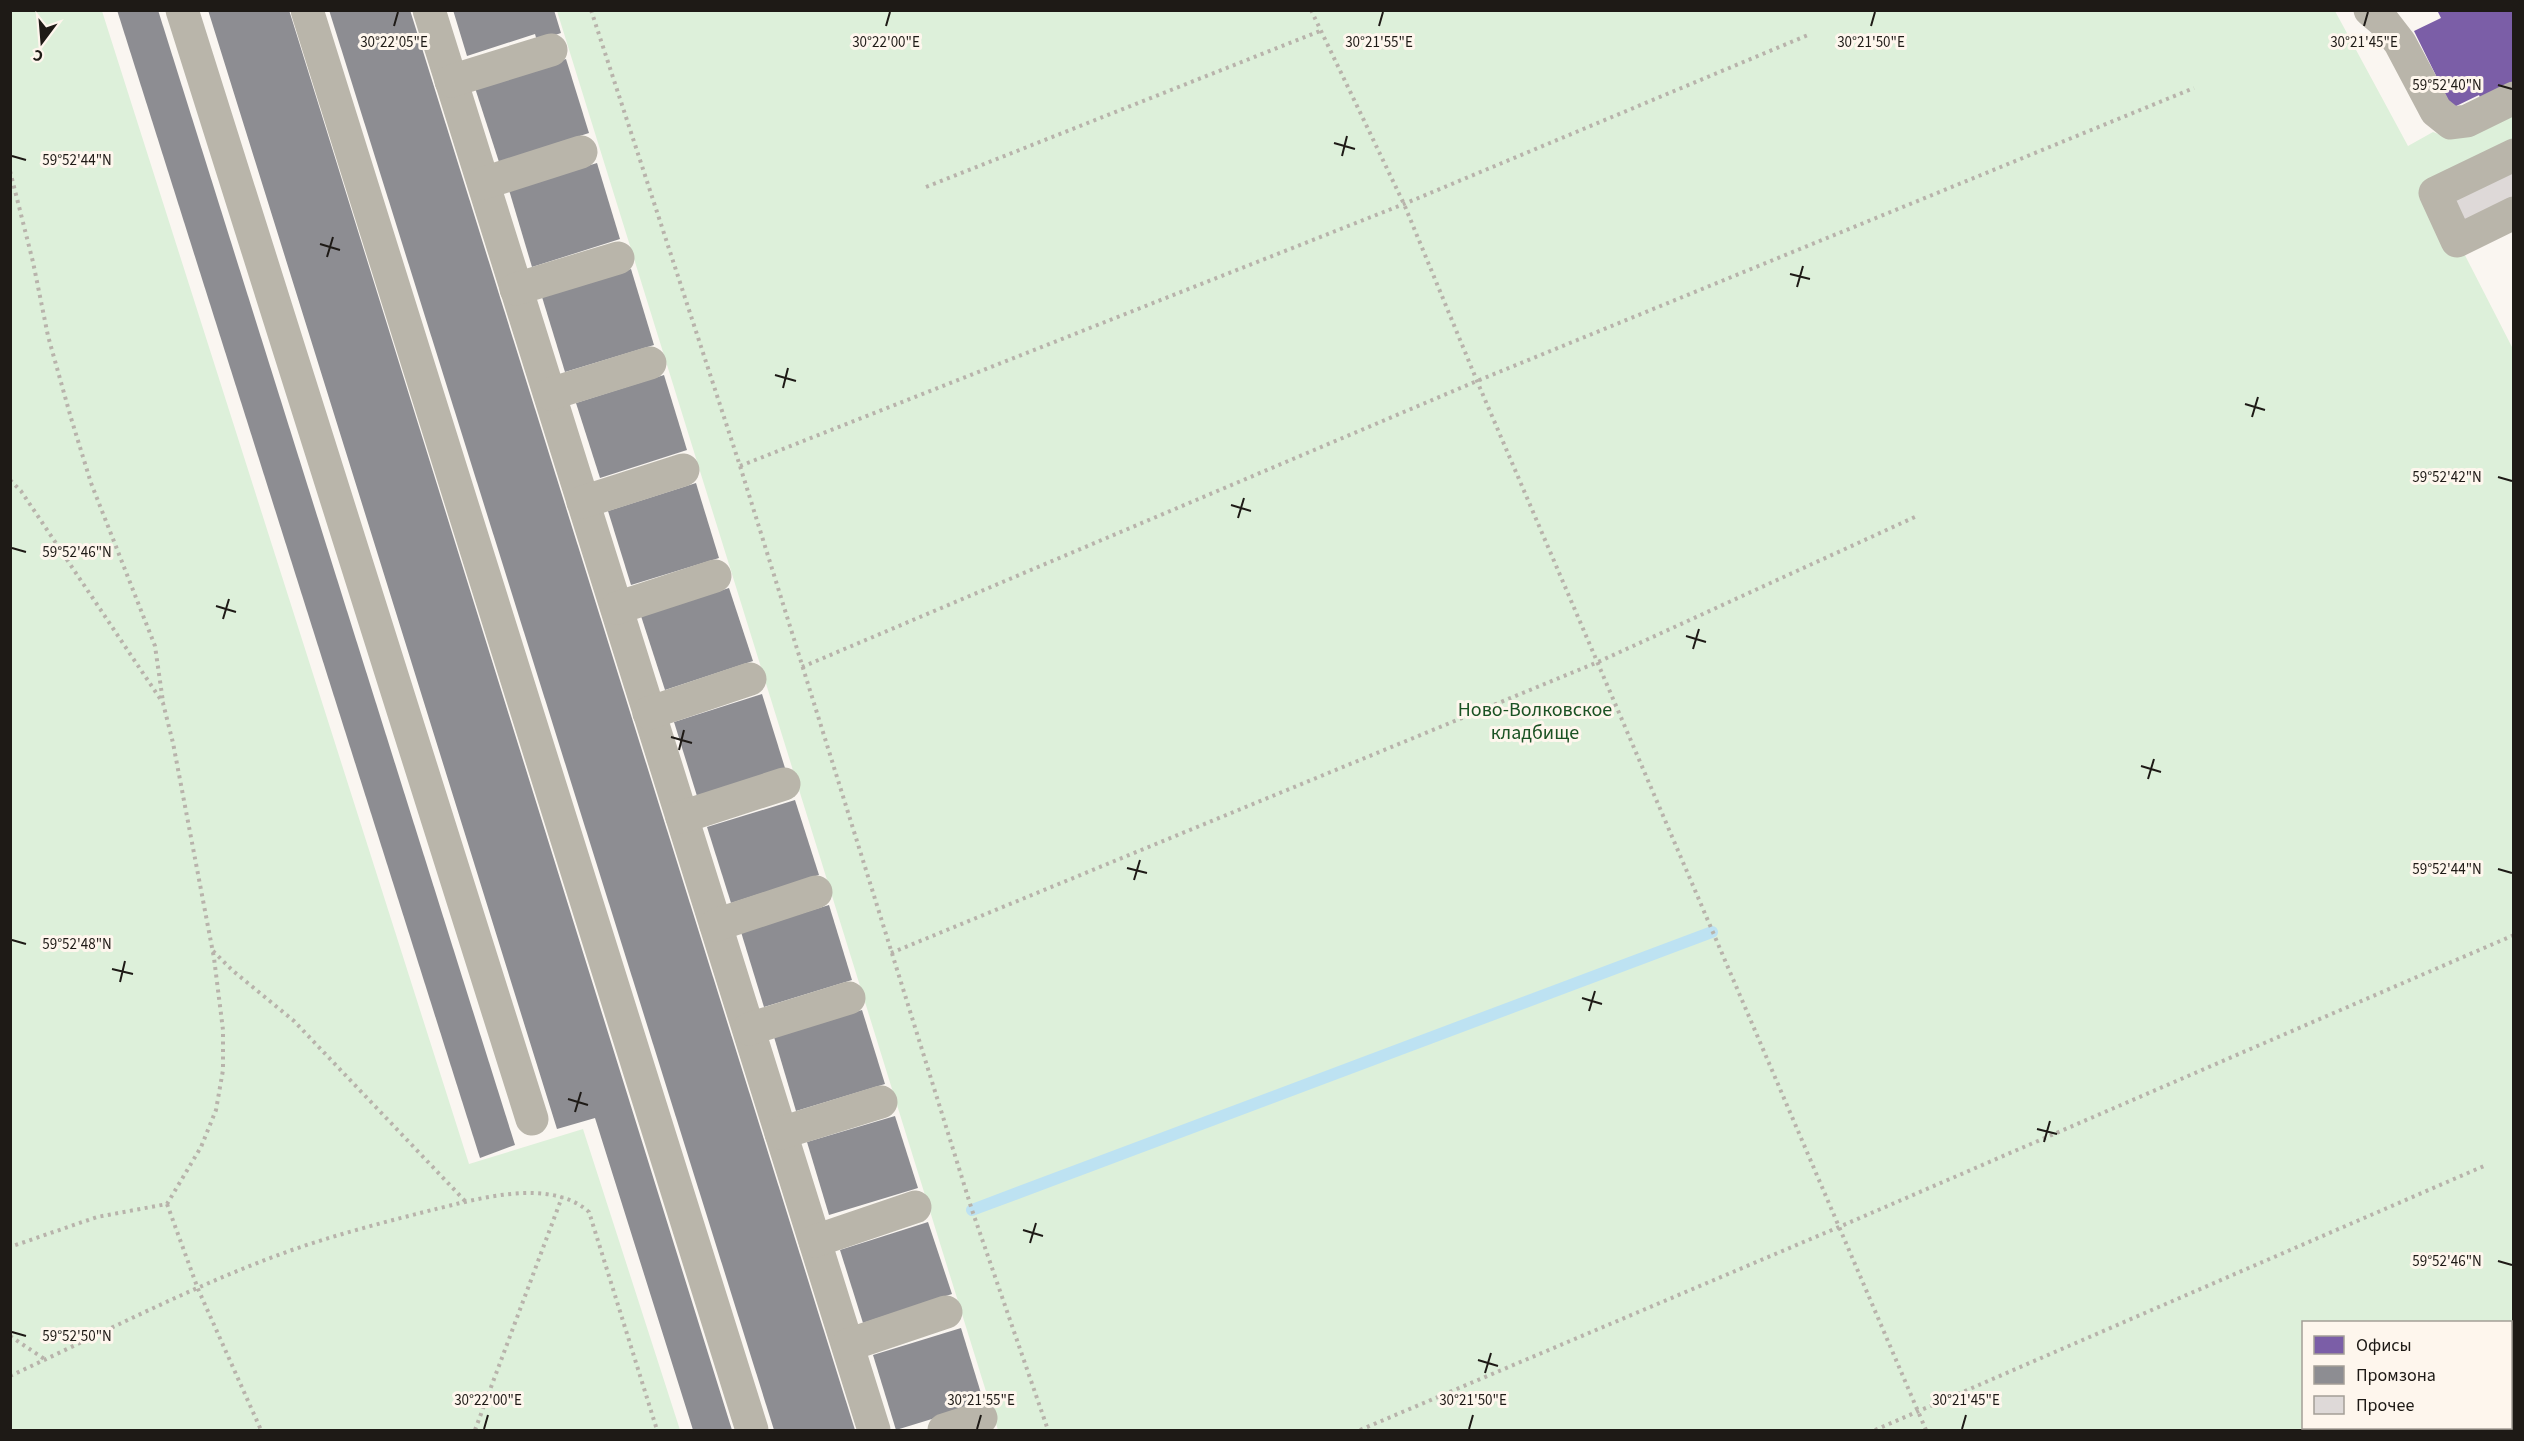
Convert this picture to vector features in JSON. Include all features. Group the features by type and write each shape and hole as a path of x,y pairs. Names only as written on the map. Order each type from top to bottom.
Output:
{"lane":[{"path":"182,10 532,1119"},
{"path":"308,10 752,1431"},
{"path":"429,10 874,1431"},
{"path":"2370,10 2383,21 2400,43 2436,111 2451,123 2467,121 2514,98"},
{"path":"451,81 551,50"},
{"path":"484,183 581,152"},
{"path":"2514,155 2435,192 2457,241 2514,213"},
{"path":"516,289 618,258"},
{"path":"550,394 650,363"},
{"path":"583,502 683,470"},
{"path":"617,608 715,576"},
{"path":"649,713 750,680"},
{"path":"682,817 784,784"},
{"path":"716,925 816,892"},
{"path":"748,1029 849,998"},
{"path":"781,1133 881,1102"},
{"path":"815,1241 915,1207"},
{"path":"848,1345 946,1312"},
{"path":"944,1431 981,1418"}],"path":[{"path":"591,10 740,466 972,1209 1048,1431"},
{"path":"1311,10 1404,204 1477,381 1926,1431"},
{"path":"926,187 1320,31"},
{"path":"740,466 1404,204 1808,35"},
{"path":"802,668 1477,381 2194,88"},
{"path":"10,171 33,262 48,336 71,418 91,483 155,646 163,703 213,950 223,1030 224,1070 216,1110 201,1147 167,1204 97,1217 10,1247"},
{"path":"10,480 21,491 163,703"},
{"path":"891,953 1598,662 1917,516"},
{"path":"1360,1431 2514,935"},
{"path":"213,950 232,970 294,1021 466,1202"},
{"path":"1875,1431 2484,1166"},
{"path":"10,1376 198,1289 290,1251 329,1238 466,1202 533,1192 562,1197 579,1203 589,1212 657,1431"},
{"path":"475,1431 562,1197"},
{"path":"167,1204 198,1289 261,1431"},
{"path":"10,1335 46,1360"}],"green space":[{"path":"10,11 102,11 469,1164 583,1129 680,1430 11,1430"},
{"name":"Ново-Волковское кладбище","path":"557,11 2335,11 2408,146 2433,132 2452,139 2474,132 2513,113 2513,143 2428,183 2513,349 2513,1430 998,1430"}],"building: Офисы":[{"path":"2437,10 2514,10 2514,90 2483,105 2479,95 2452,108 2414,31 2441,18"}],"building: Промзона":[{"path":"117,10 158,10 515,1145 480,1158"},
{"path":"208,10 289,10 732,1430 693,1430 595,1118 557,1129"},
{"path":"329,10 410,10 855,1430 774,1430"},
{"path":"453,10 554,10 561,33 537,41 535,34 467,56"},
{"path":"566,59 589,133 499,162 475,88"},
{"path":"597,163 620,239 532,267 509,190"},
{"path":"631,269 654,345 565,372 542,297"},
{"path":"664,375 687,450 600,478 576,403"},
{"path":"696,483 719,558 631,585 608,511"},
{"path":"729,588 753,661 665,690 641,616"},
{"path":"762,694 785,768 697,796 674,722"},
{"path":"795,800 819,875 731,903 707,827"},
{"path":"829,905 852,980 764,1007 741,932"},
{"path":"862,1010 885,1084 796,1111 774,1037"},
{"path":"895,1116 918,1188 829,1215 807,1142"},
{"path":"928,1222 952,1294 863,1323 840,1250"},
{"path":"961,1328 984,1403 896,1430 873,1355"}],"building: Прочее":[{"path":"2514,168 2514,201 2465,225 2452,199"}],"waterway":[{"path":"972,1210 1712,932"}]}
